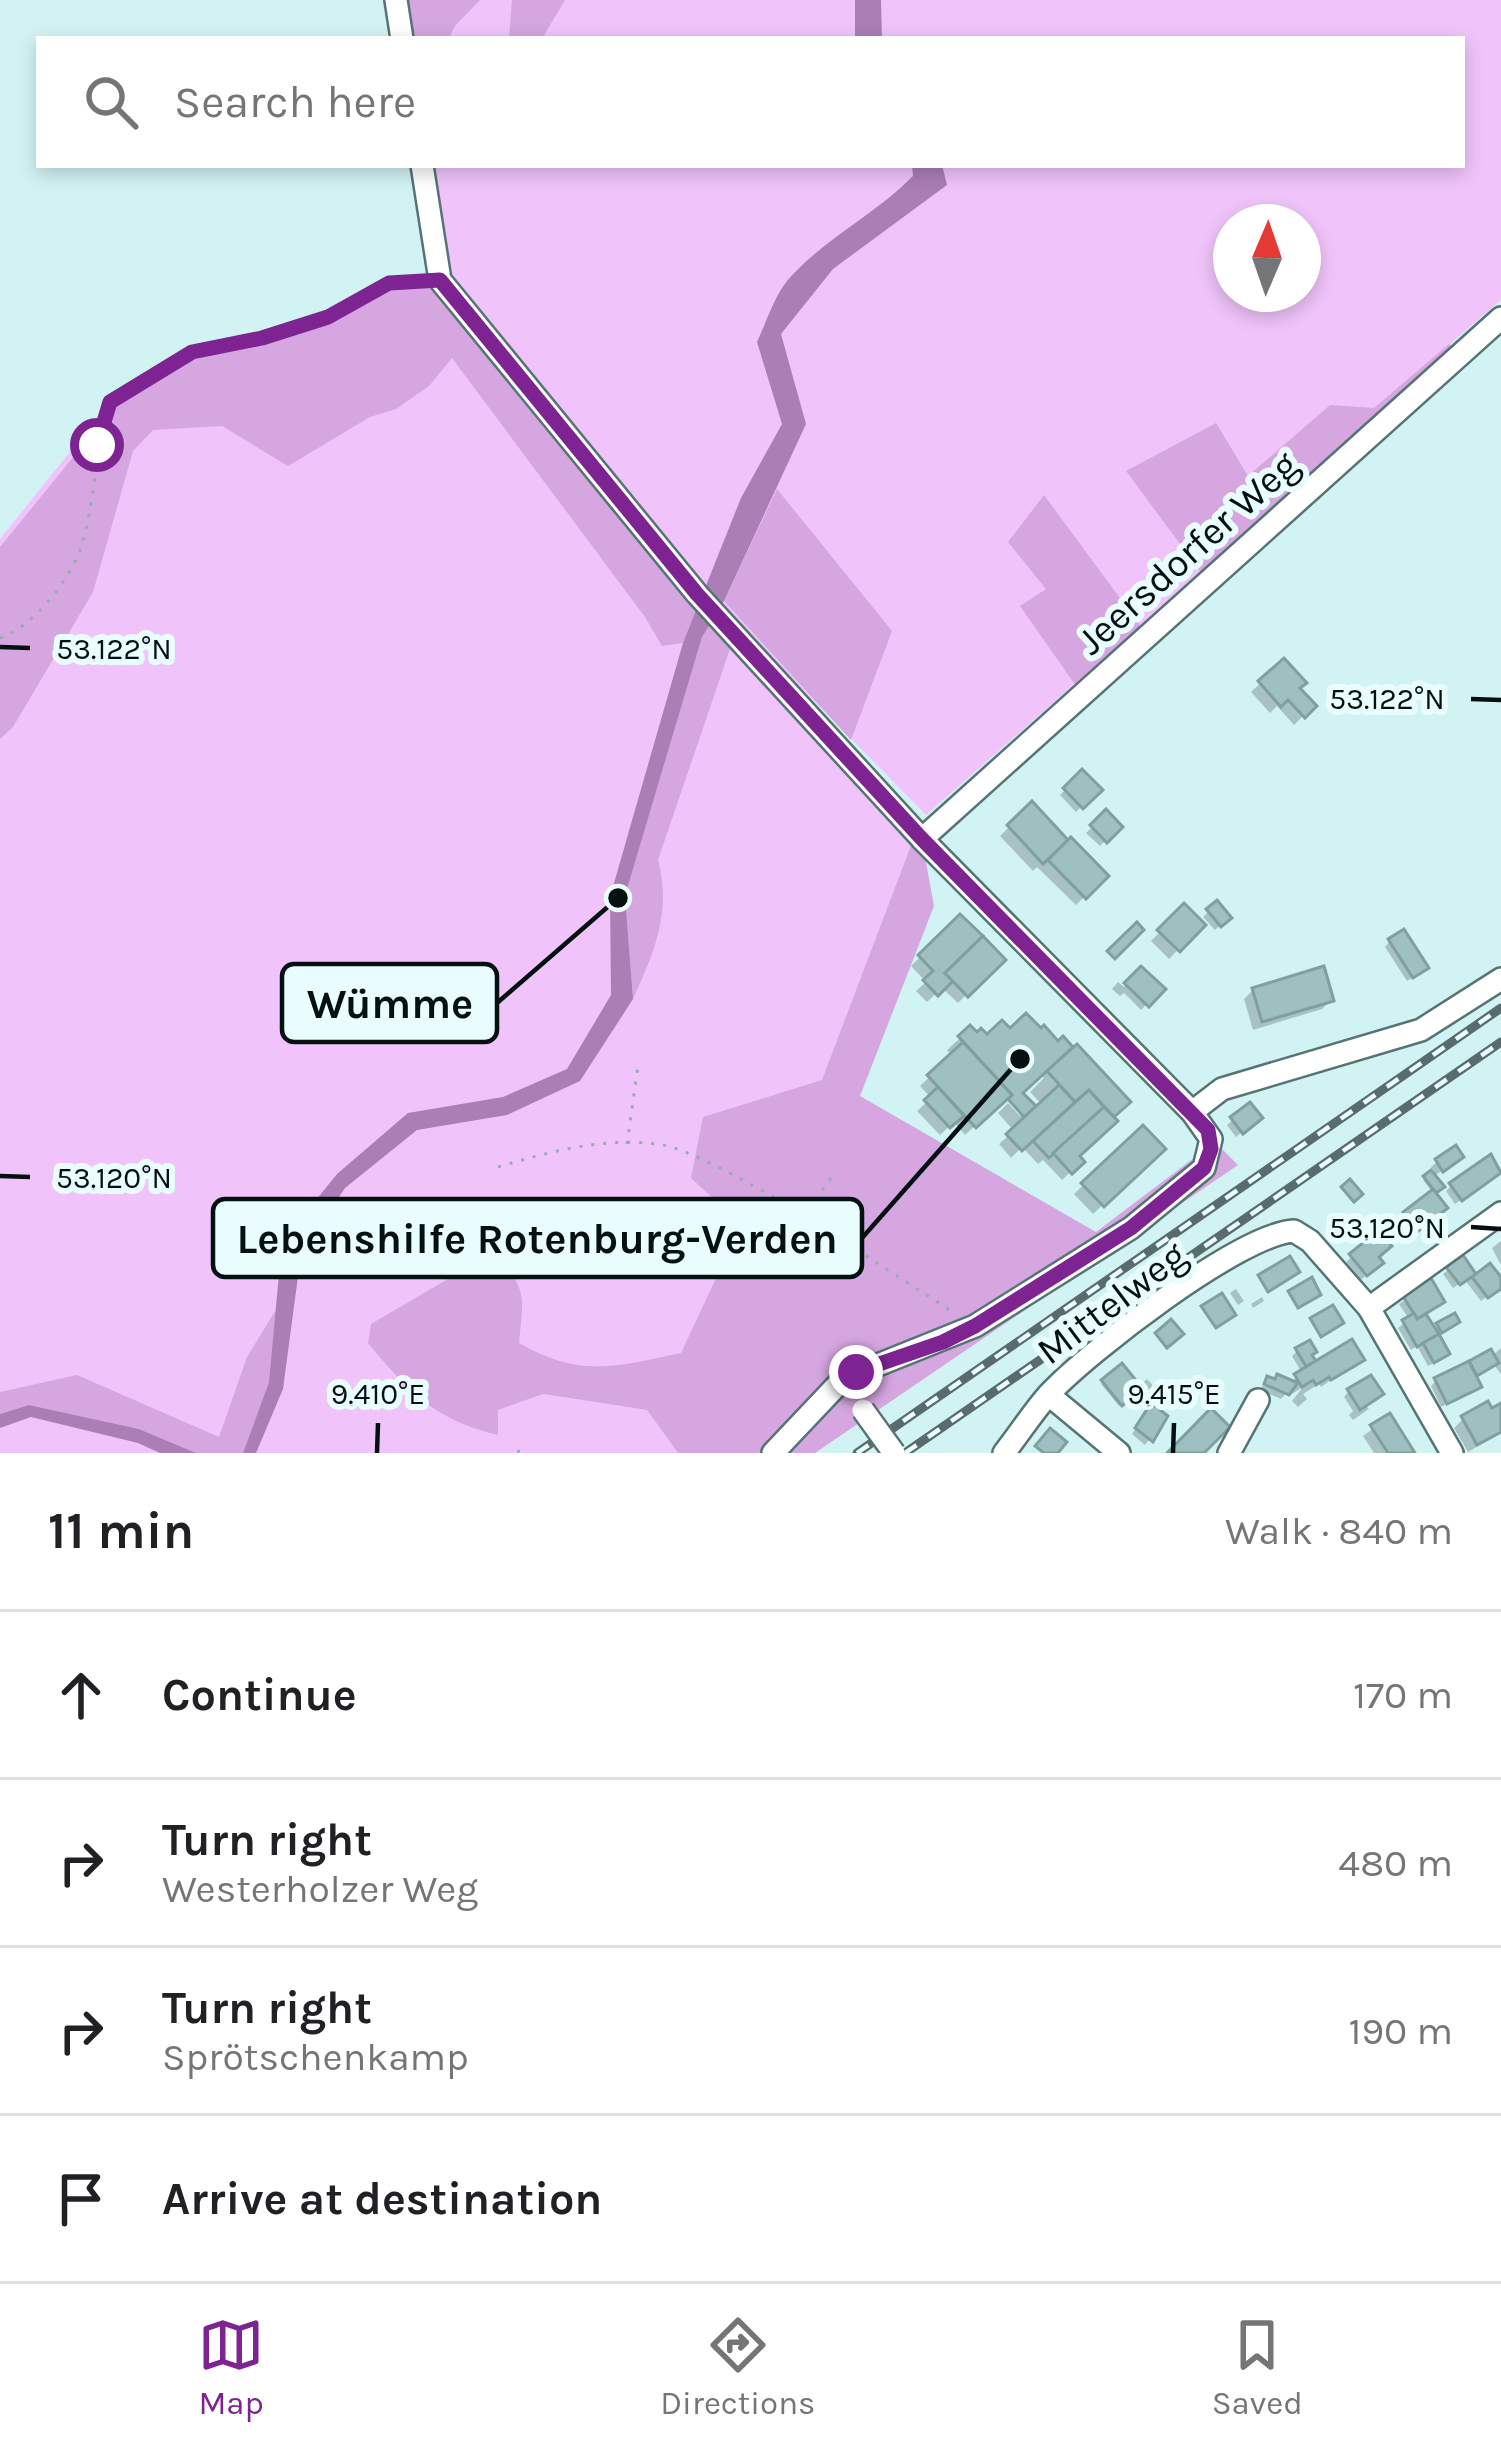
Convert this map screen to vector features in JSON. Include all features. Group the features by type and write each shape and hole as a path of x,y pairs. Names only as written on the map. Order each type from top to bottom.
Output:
{"street":[{"path":"395,0 401,36"},
{"path":"422,168 440,280 697,594 922,839 1192,1112 1211,1139 1204,1168 1131,1228 975,1326 843,1379 773,1453"},
{"name":"Jeersdorfer Weg","path":"922,839 1501,319"},
{"path":"1192,1112 1222,1090 1421,1030 1501,980"},
{"path":"1452,1453 1369,1308 1501,1213"},
{"name":"Mittelweg","path":"1004,1453 1049,1395 1106,1342 1175,1293 1283,1232 1310,1241 1369,1308"},
{"path":"843,1379 894,1453"},
{"path":"1049,1395 1119,1453"},
{"path":"1229,1453 1258,1400"}],"path":[{"path":"0,638 12,635 52,599 83,545 97,445 110,402 192,352 262,338 328,317 389,283 440,280"},
{"path":"627,1145 638,1066"},
{"path":"498,1167 571,1145 665,1145 772,1195 975,1326"},
{"path":"804,1216 831,1178"}],"shaded area":[{"path":"403,0 1501,0 1501,300 1450,344 1453,350 926,815 699,584 444,279 428,168 1465,168 1465,36 409,36"},
{"path":"403,0 480,0 450,36 409,36"},
{"path":"512,0 565,0 544,36 509,36"},
{"path":"855,0 881,0 882,36 855,36"},
{"path":"912,168 943,168 947,185 833,269 781,334 806,424 724,601 702,637 625,896 633,999 580,1081 507,1115 417,1130 345,1188 301,1254 283,1389 256,1453 243,1453 269,1382 282,1242 337,1174 408,1113 503,1097 567,1069 611,995 610,897 683,643 741,498 782,424 757,342 787,281 913,176"},
{"path":"432,281 732,643 913,840 822,1081 692,1177 730,1214 738,1231 681,1354 644,1401 540,1383 481,1404 498,1434 498,1410 543,1394 647,1410 678,1453 0,1453 0,539 110,402 192,352 262,338 328,317 389,283"},
{"path":"439,284 699,608 683,643 662,646 452,358 429,386 396,409 370,417 288,466 222,426 153,430 133,451 93,592 13,727 0,739 0,547 114,407 192,360 330,322 390,286"},
{"path":"1449,344 1453,349 1203,575 1126,471 1216,423 1248,476 1330,405 1374,408"},
{"path":"777,489 892,631 851,740 724,601"},
{"path":"1044,495 1142,628 1076,686 1020,606 1046,589 1008,542"},
{"path":"710,619 732,643 658,860 662,914 633,999 625,896"},
{"path":"913,840 924,851 934,906 860,1096 1096,1232 1215,1142 1238,1165 815,1453 678,1453 647,1410 543,1394 498,1410 498,1435 457,1421 411,1390 368,1343 371,1324 494,1252 521,1293 519,1343 580,1365 617,1365 681,1353 738,1231 730,1214 691,1178 703,1117 822,1080"},
{"path":"277,1308 269,1382 243,1453 196,1453 139,1429 29,1405 0,1414 0,1392 77,1375 219,1437 247,1357"},
{"path":"29,1405 139,1429 196,1453 160,1453 138,1443 31,1417 0,1428 0,1414"}],"building":[{"path":"1284,658 1307,683 1300,688 1317,706 1305,718 1288,700 1281,707 1258,681"},
{"path":"1082,769 1103,790 1083,809 1063,788"},
{"path":"1032,801 1068,840 1043,864 1007,825"},
{"path":"1106,809 1123,827 1107,843 1090,825"},
{"path":"1071,837 1109,876 1086,899 1048,860"},
{"path":"1217,900 1232,918 1221,927 1206,909"},
{"path":"1184,903 1206,925 1180,952 1157,930"},
{"path":"960,914 983,936 945,973 953,981 938,996 923,980 933,971 918,955"},
{"path":"1137,922 1144,930 1115,959 1107,951"},
{"path":"1404,929 1429,968 1413,978 1388,939"},
{"path":"983,936 1006,960 968,997 945,973"},
{"path":"1141,966 1166,989 1149,1007 1124,983"},
{"path":"1324,966 1334,1001 1262,1022 1252,988"},
{"path":"1026,1013 1058,1041 1063,1036 1073,1047 1023,1093 1036,1106 1024,1117 1008,1099 1012,1095 958,1036 970,1025 987,1034 1002,1020 1010,1028"},
{"path":"963,1042 1012,1095 976,1128 927,1075"},
{"path":"1077,1044 1131,1102 1114,1117 1089,1090 1075,1102 1047,1071"},
{"path":"1059,1085 1075,1102 1022,1151 1006,1134"},
{"path":"938,1087 964,1116 950,1128 924,1100"},
{"path":"1089,1090 1104,1107 1049,1158 1033,1141"},
{"path":"1250,1102 1263,1118 1243,1134 1230,1117"},
{"path":"1104,1107 1118,1121 1080,1156 1085,1162 1072,1174 1053,1153"},
{"path":"1143,1125 1166,1149 1104,1207 1081,1183"},
{"path":"1456,1145 1464,1157 1443,1172 1435,1159"},
{"path":"1491,1154 1501,1173 1462,1201 1449,1183"},
{"path":"1431,1170 1445,1187 1436,1193 1423,1176"},
{"path":"1350,1179 1363,1194 1354,1202 1341,1187"},
{"path":"1433,1189 1448,1208 1417,1232 1403,1212"},
{"path":"1389,1222 1400,1235 1390,1244 1379,1230"},
{"path":"1379,1230 1392,1246 1379,1257 1384,1263 1367,1276 1349,1254"},
{"path":"1463,1255 1476,1274 1460,1285 1446,1267"},
{"path":"1290,1256 1300,1272 1268,1292 1258,1275"},
{"path":"1490,1263 1501,1277 1501,1289 1488,1298 1472,1277"},
{"path":"1312,1277 1321,1295 1298,1308 1288,1291"},
{"path":"1431,1278 1445,1302 1417,1319 1403,1296"},
{"path":"1222,1293 1236,1315 1216,1328 1201,1306"},
{"path":"1333,1305 1344,1323 1321,1337 1310,1318"},
{"path":"1414,1313 1417,1319 1426,1314 1439,1334 1417,1347 1402,1320"},
{"path":"1455,1313 1460,1322 1442,1333 1436,1323"},
{"path":"1171,1319 1184,1334 1167,1348 1155,1333"},
{"path":"1439,1334 1450,1354 1434,1363 1423,1343"},
{"path":"1352,1339 1365,1360 1331,1380 1316,1385 1313,1380 1302,1387 1294,1374"},
{"path":"1310,1340 1316,1361 1306,1366 1295,1348"},
{"path":"1491,1349 1499,1363 1477,1376 1469,1361"},
{"path":"1469,1361 1482,1387 1447,1404 1434,1378"},
{"path":"1122,1363 1143,1389 1122,1406 1101,1380"},
{"path":"1277,1374 1298,1383 1289,1395 1264,1384 1267,1376 1275,1379"},
{"path":"1371,1375 1384,1394 1360,1410 1347,1389"},
{"path":"1488,1401 1492,1408 1501,1403 1501,1432 1477,1445 1461,1416"},
{"path":"1151,1403 1168,1416 1153,1442 1135,1428"},
{"path":"1211,1408 1230,1427 1204,1453 1167,1453"},
{"path":"1390,1413 1415,1453 1388,1453 1370,1425"},
{"path":"1050,1428 1067,1442 1058,1453 1044,1453 1035,1446"}],"railway":[{"path":"857,1453 1501,1008"},
{"path":"905,1453 1501,1042"}],"place":[{"name":"Wümme","path":"618,898"},
{"name":"Lebenshilfe Rotenburg-Verden","path":"1020,1059"}],"route":[{"path":"97,445 110,402 192,352 262,338 328,317 389,283 440,280 697,594 922,839 1208,1130 1211,1149 1204,1168 1131,1228 975,1326 856,1372"}]}
